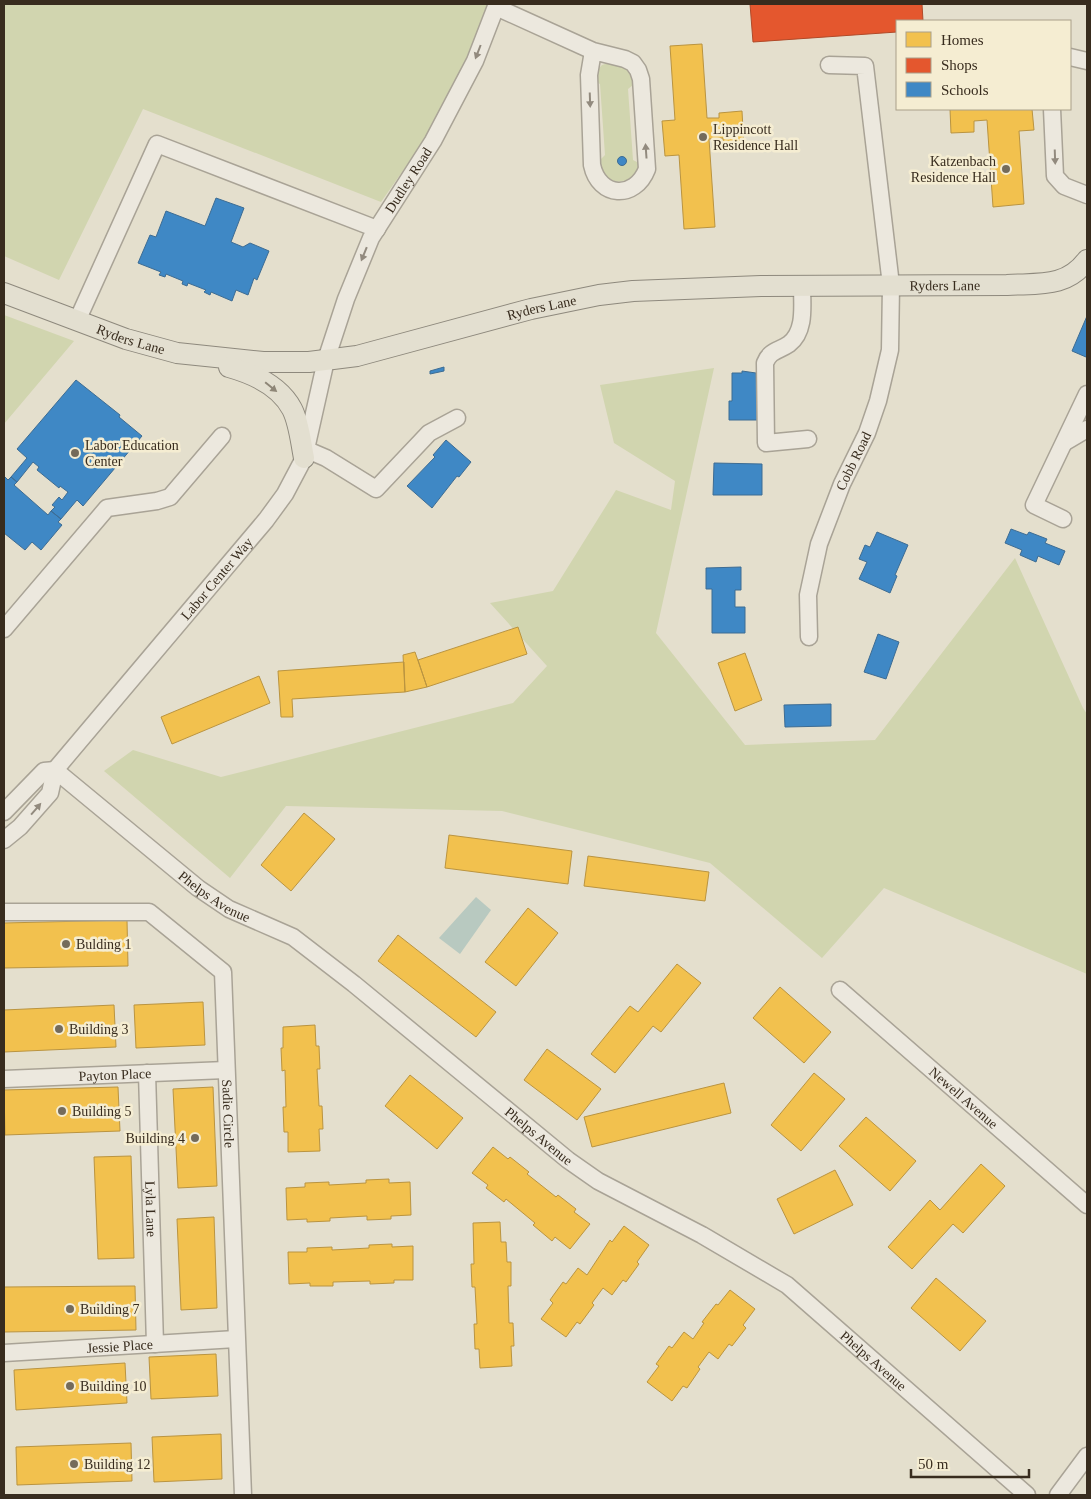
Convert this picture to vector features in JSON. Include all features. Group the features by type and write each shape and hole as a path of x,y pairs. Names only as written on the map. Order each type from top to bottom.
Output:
{"main road":[{"name":"Ryders Lane","path":"4,293 126,339 177,353 263,362 326,360 363,354 531,309 599,295 633,291 718,287 1007,285 1047,283 1064,280 1077,272 1087,260"},
{"path":"177,353 243,372 259,378 276,389 292,409 304,454"}],"street":[{"path":"497,5 593,52 625,59 633,63 638,70 641,79 647,169 640,181 628,190 609,189 603,186 594,175 589,75 593,52"},
{"name":"Dudley Road","path":"326,360 346,299 371,238 433,141 475,61 497,5"},
{"path":"1071,57 1087,61"},
{"name":"Cobb Road","path":"809,637 808,595 820,544 842,484 867,433 878,401 890,350 891,285 865,66 829,65"},
{"path":"1052,110 1055,176 1064,186 1087,195"},
{"path":"77,321 157,144 377,229"},
{"path":"802,286 802,322 797,336 790,343 768,355 765,363 766,443 808,439"},
{"name":"Labor Center Way","path":"55,770 266,520 285,494 304,454 326,360"},
{"path":"1063,519 1034,505 1087,394"},
{"path":"304,454 326,458 376,488 429,433 457,418"},
{"path":"1065,442 1087,429"},
{"path":"4,629 107,508 157,501 170,497 222,436"},
{"path":"4,812 44,772 55,770 50,793 20,827 4,840"},
{"name":"Phelps Avenue","path":"55,770 198,888 229,909 293,937 362,990 568,1160 598,1181 702,1235 787,1285 1027,1495"},
{"name":"Sadie Circle","path":"4,912 149,912 223,972 243,1495"},
{"name":"Newell Avenue","path":"840,990 1087,1205"},
{"name":"Payton Place","path":"4,1079 226,1070"},
{"name":"Lyla Lane","path":"147,1073 155,1344"},
{"name":"Jessie Place","path":"4,1353 236,1339"},
{"path":"1058,1495 1087,1456"}],"green space":[{"path":"4,4 501,4 477,65 381,202 143,109 59,280 4,256"},
{"path":"608,63 627,66 633,76 633,85 628,89 633,160 639,163 640,166 635,176 629,180 616,182 604,176 599,161 605,155 600,84 596,82 596,71 602,65"},
{"path":"4,315 74,341 4,424"},
{"path":"714,368 656,633 745,745 875,740 1015,558 1087,714 1087,974 884,888 822,958 710,863 502,811 286,806 230,878 104,771 133,750 221,777 513,703 547,666 490,603 553,591 616,490 671,510 675,481 614,443 600,385"}],"shaded area":[{"path":"476,897 491,910 460,954 439,938"}],"building: Homes":[{"name":"Lippincott Residence Hall","path":"702,44 707,118 719,118 719,113 742,111 744,149 723,150 723,138 709,139 715,227 684,229 679,155 665,156 662,121 675,120 670,46"},
{"name":"Katzenbach Residence Hall","path":"950,110 1032,110 1034,130 1019,131 1024,204 993,207 987,120 974,121 974,132 951,133"},
{"path":"518,627 527,654 427,687 418,660"},
{"path":"415,652 427,687 405,692 403,655"},
{"path":"745,653 762,700 735,711 718,663"},
{"path":"404,662 405,692 292,699 293,717 281,717 278,671"},
{"path":"259,676 270,703 172,744 161,717"},
{"path":"304,813 335,839 291,891 261,865"},
{"path":"449,835 572,851 568,884 445,868"},
{"path":"588,856 709,872 705,901 584,886"},
{"path":"528,908 558,933 516,986 485,962"},
{"name":"Bulding 1","path":"127,920 128,966 4,968 4,923"},
{"path":"398,935 496,1012 476,1037 378,961"},
{"path":"677,964 701,983 661,1032 653,1026 615,1073 591,1054 630,1006 638,1012"},
{"path":"780,987 831,1032 804,1063 753,1018"},
{"path":"203,1002 205,1045 136,1048 134,1005"},
{"name":"Building 3","path":"114,1005 116,1047 4,1052 4,1010"},
{"path":"315,1025 316,1046 319,1046 320,1069 317,1069 319,1106 322,1106 323,1129 319,1129 320,1151 288,1152 288,1132 284,1132 283,1107 286,1107 285,1070 282,1071 281,1048 283,1048 283,1027"},
{"path":"547,1049 601,1089 577,1120 524,1080"},
{"path":"814,1073 845,1099 801,1151 771,1125"},
{"path":"410,1075 463,1118 437,1149 385,1106"},
{"path":"724,1083 731,1113 592,1147 584,1117"},
{"name":"Building 5","path":"118,1087 120,1131 5,1135 4,1090"},
{"name":"Building 4","path":"213,1087 217,1186 178,1188 173,1089"},
{"path":"866,1117 916,1161 890,1191 839,1146"},
{"path":"493,1147 529,1172 527,1174 556,1197 558,1195 576,1209 574,1212 590,1224 570,1249 555,1237 552,1241 533,1225 535,1223 506,1199 504,1202 486,1188 488,1185 472,1173"},
{"path":"131,1156 134,1258 98,1259 94,1157"},
{"path":"981,1164 1005,1186 963,1233 953,1224 912,1269 888,1247 930,1200 940,1210"},
{"path":"835,1170 853,1205 794,1234 777,1199"},
{"path":"389,1179 389,1183 410,1182 411,1215 391,1216 391,1219 367,1220 367,1216 330,1218 330,1221 307,1222 307,1219 287,1220 286,1188 305,1187 305,1183 329,1182 329,1185 366,1183 366,1180"},
{"path":"214,1217 217,1308 181,1310 177,1219"},
{"path":"500,1222 501,1242 506,1242 507,1262 511,1262 511,1286 508,1286 509,1323 513,1323 514,1346 511,1346 512,1366 480,1368 479,1349 475,1349 474,1324 477,1324 475,1287 472,1287 471,1264 474,1264 473,1223"},
{"path":"624,1226 649,1245 637,1262 639,1264 626,1282 623,1280 612,1295 603,1288 592,1303 594,1305 580,1324 577,1322 566,1337 541,1319 553,1303 550,1300 563,1282 566,1284 578,1268 587,1275 610,1240 612,1242"},
{"path":"392,1244 392,1247 413,1246 413,1280 394,1280 394,1283 370,1284 370,1281 333,1282 333,1286 310,1286 310,1283 289,1284 288,1252 307,1252 307,1248 332,1247 332,1250 369,1248 369,1245"},
{"path":"936,1278 986,1321 960,1351 911,1308"},
{"name":"Building 7","path":"135,1286 136,1330 4,1332 4,1287"},
{"path":"730,1290 755,1309 743,1325 746,1328 732,1346 729,1344 718,1359 709,1352 698,1367 700,1369 687,1388 683,1386 672,1401 647,1382 659,1366 656,1364 669,1346 672,1348 684,1332 693,1339 704,1323 702,1322"},
{"path":"216,1354 218,1396 151,1399 149,1357"},
{"name":"Building 10","path":"125,1363 127,1403 16,1410 14,1370"},
{"path":"221,1434 222,1479 154,1482 152,1437"},
{"name":"Building 12","path":"131,1443 132,1481 17,1485 16,1447"}],"building: Shops":[{"path":"750,4 922,4 923,20 896,20 896,32 753,42"}],"building: Schools":[{"path":"622,157 626,161 622,165 618,161"},
{"path":"216,198 244,208 231,242 243,247 250,243 269,251 257,280 254,278 248,295 236,290 232,301 211,292 210,295 204,292 206,290 188,283 187,286 182,284 183,281 166,274 165,277 159,275 161,272 138,263 150,235 156,237 166,211 205,226"},
{"path":"1087,316 1087,354 1086,357 1072,351"},
{"path":"444,367 444,371 430,374 430,371"},
{"path":"742,371 756,373 758,420 729,420 729,401 732,401 732,373 742,373"},
{"name":"Labor Education Center","path":"76,380 120,415 119,417 142,436 83,506 77,500 61,519 51,511 55,507 52,505 59,497 62,500 68,492 60,486 59,488 37,470 39,467 33,462 17,482 11,477 27,458 17,449"},
{"path":"446,440 471,462 459,477 457,476 432,508 407,486 435,457 433,455"},
{"path":"714,463 762,464 762,495 713,495"},
{"path":"4,476 8,480 11,477 17,482 14,485 48,515 51,511 61,519 58,522 62,525 41,550 32,542 25,550 4,533"},
{"path":"1011,529 1027,535 1029,532 1047,539 1045,543 1065,551 1059,565 1038,556 1036,562 1020,555 1022,550 1005,543"},
{"path":"877,532 908,545 895,575 897,576 890,593 859,579 867,562 859,559 865,545 870,547"},
{"path":"741,567 741,590 735,590 735,607 745,607 745,633 712,633 712,589 706,589 706,568"},
{"path":"878,634 899,642 886,679 864,672"},
{"path":"831,704 831,726 785,727 784,705"}],"place":[{"name":"Lippincott Residence Hall","path":"703,137"},
{"name":"Katzenbach Residence Hall","path":"1006,169"},
{"name":"Labor Education Center","path":"75,453"},
{"name":"Bulding 1","path":"66,944"},
{"name":"Building 3","path":"59,1029"},
{"name":"Building 5","path":"62,1111"},
{"name":"Building 4","path":"195,1138"},
{"name":"Building 7","path":"70,1309"},
{"name":"Building 10","path":"70,1386"},
{"name":"Building 12","path":"74,1464"}]}
